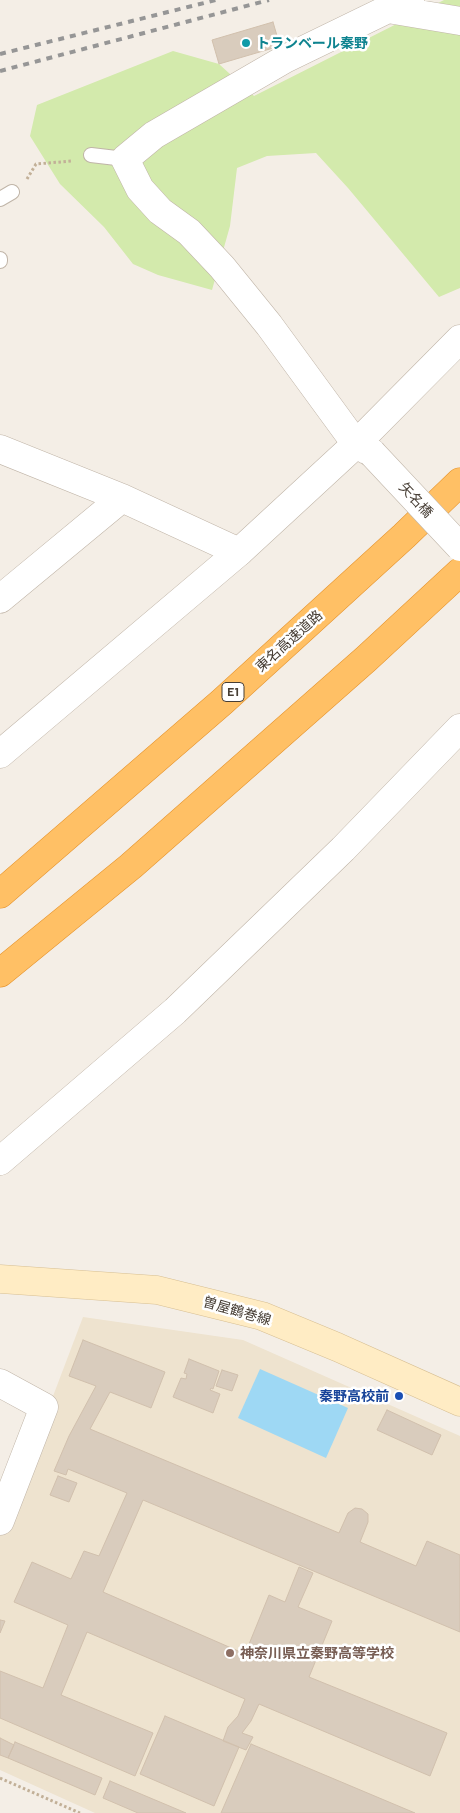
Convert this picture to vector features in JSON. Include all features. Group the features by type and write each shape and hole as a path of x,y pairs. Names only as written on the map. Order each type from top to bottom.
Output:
{"highway":[{"name":"東名高速道路","path":"0,894 222,702 404,536 460,482"},
{"path":"0,973 138,860 366,659 460,572"}],"main road":[{"name":"曽屋鶴巻線","path":"0,1279 157,1290 262,1316 460,1402"}],"street":[{"path":"125,159 154,136 285,59 399,4 460,20"},
{"name":"矢名橋","path":"125,159 140,189 160,211 189,232 222,267 364,448 460,547"},
{"path":"0,754 364,448 460,338"},
{"path":"0,449 122,498 239,552"},
{"path":"0,599 122,498"},
{"path":"0,1161 175,1011 456,741"},
{"path":"0,1383 44,1407 0,1521"}],"lane":[{"path":"91,155 125,159"}],"path":[{"path":"6,196 22,186 36,164 68,162 91,155"},
{"path":"0,1778 80,1813"}],"shaded area":[{"name":"神奈川県立秦野高等学校","path":"83,1317 243,1340 460,1436 460,1813 95,1813 0,1770 0,1536"}],"green space":[{"path":"444,0 460,0 460,288 439,297 348,188 316,153 267,156 237,168 230,226 212,290 158,275 133,264 104,227 60,184 30,136 37,105 173,51 219,64 254,96"}],"water":[{"path":"260,1369 348,1408 326,1458 238,1418"}],"building":[{"name":"トランベール秦野","path":"273,22 280,46 219,64 212,40"},
{"path":"83,1340 165,1372 151,1408 110,1392 90,1429 339,1533 348,1513 355,1508 362,1509 368,1514 368,1522 360,1542 416,1566 427,1541 460,1555 460,1632 143,1500 103,1592 245,1654 269,1595 285,1602 299,1567 313,1573 298,1607 332,1621 309,1677 447,1733 430,1776 259,1704 251,1721 242,1733 253,1737 246,1750 223,1741 228,1727 238,1716 245,1699 87,1632 61,1695 153,1733 135,1776 0,1718 0,1671 43,1688 68,1625 14,1602 32,1562 71,1579 84,1551 99,1556 127,1493 68,1469 66,1475 54,1471 69,1436 96,1386 69,1376"},
{"path":"189,1359 219,1371 213,1389 211,1388 210,1390 220,1394 213,1413 173,1397 181,1378 186,1379 187,1374 184,1373"},
{"path":"222,1370 238,1375 232,1391 216,1386"},
{"path":"387,1410 441,1435 432,1455 377,1430"},
{"path":"58,1476 77,1483 69,1502 50,1495"},
{"path":"0,1620 5,1621 0,1633"},
{"path":"165,1716 239,1747 214,1806 140,1774"},
{"path":"0,1738 14,1745 8,1758 0,1755"},
{"path":"15,1742 102,1778 95,1795 8,1758"},
{"path":"251,1744 415,1813 221,1813"},
{"path":"110,1781 186,1813 138,1813 103,1798"}],"railway":[{"path":"0,54 216,0"},
{"path":"0,71 269,0"}],"place":[{"name":"トランベール秦野","path":"246,43"},
{"name":"秦野高校前","path":"399,1396"},
{"name":"神奈川県立秦野高等学校","path":"230,1653"}]}
